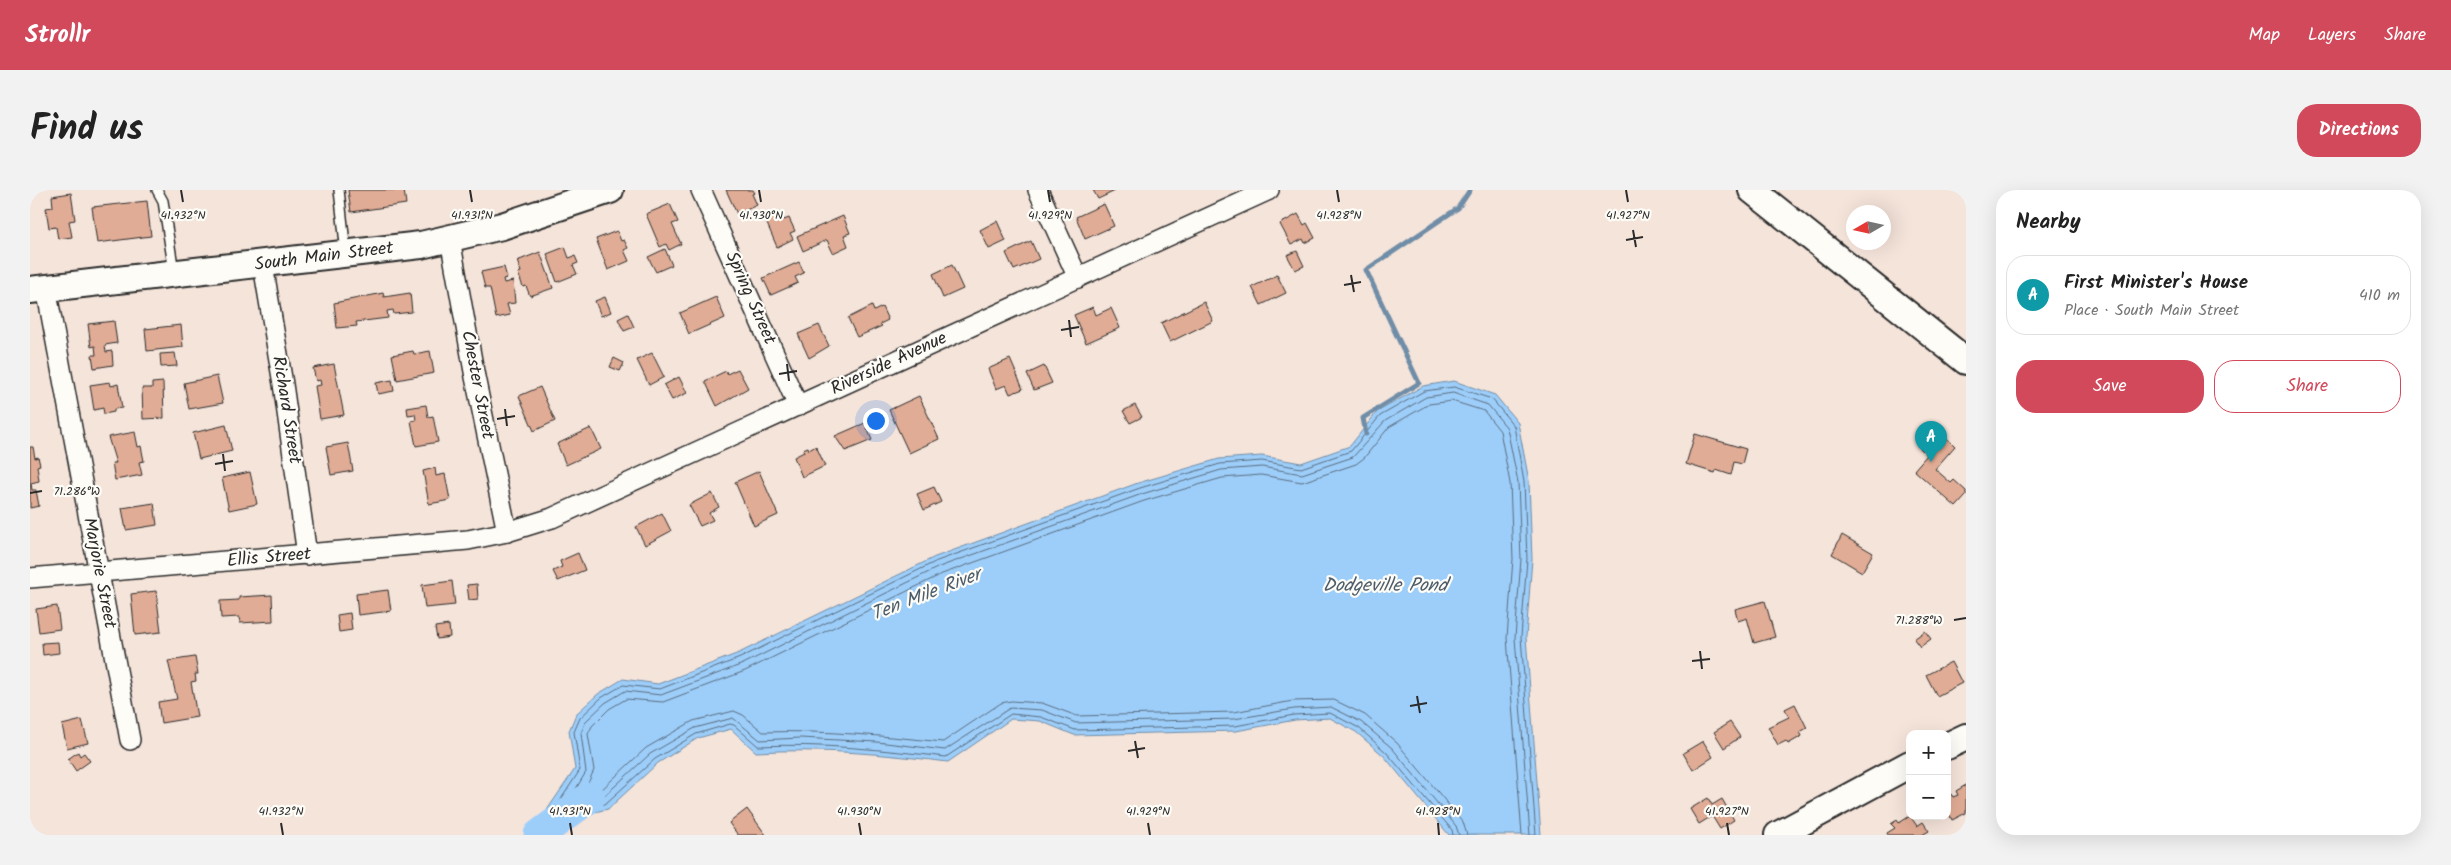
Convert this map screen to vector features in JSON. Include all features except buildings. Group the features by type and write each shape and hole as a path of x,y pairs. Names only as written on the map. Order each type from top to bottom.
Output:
{"main road":[{"path":"1752,190 1966,361"},
{"name":"South Main Street","path":"38,289 412,247 502,226 607,191"},
{"path":"1951,744 1966,737"},
{"path":"1778,835 1906,766"}],"street":[{"name":"Spring Street","path":"701,190 798,406"},
{"path":"1038,190 1078,278"},
{"name":"Riverside Avenue","path":"507,532 552,518 1269,190"},
{"name":"Chester Street","path":"450,238 475,377 507,532"},
{"name":"Richard Street","path":"263,264 283,384 307,555"},
{"name":"Marjorie Street","path":"38,289 99,572 130,740"},
{"name":"Ellis Street","path":"30,578 468,540 507,532"}],"lane":[{"path":"157,190 163,201 175,274"},
{"path":"339,190 346,255"}],"water":[{"name":"Dodgeville Pond","path":"1454,381 1495,395 1518,423 1529,481 1532,559 1526,637 1541,835 1449,835 1384,756 1356,732 1330,718 1295,720 1236,731 1074,735 1040,721 1011,719 948,762 852,752 756,752 731,729 698,738 658,763 608,809 555,821 547,810 575,769 569,731 576,714 598,694 623,679 658,684 739,653 935,557 1138,483 1219,459 1262,456 1301,463 1350,446 1377,412 1423,386"}],"waterway":[{"path":"1366,434 1363,418 1419,383 1366,270 1458,208 1470,190"},
{"name":"Ten Mile River","path":"539,835 590,797"}],"place":[{"name":"First Minister's House","path":"1931,462"}]}
